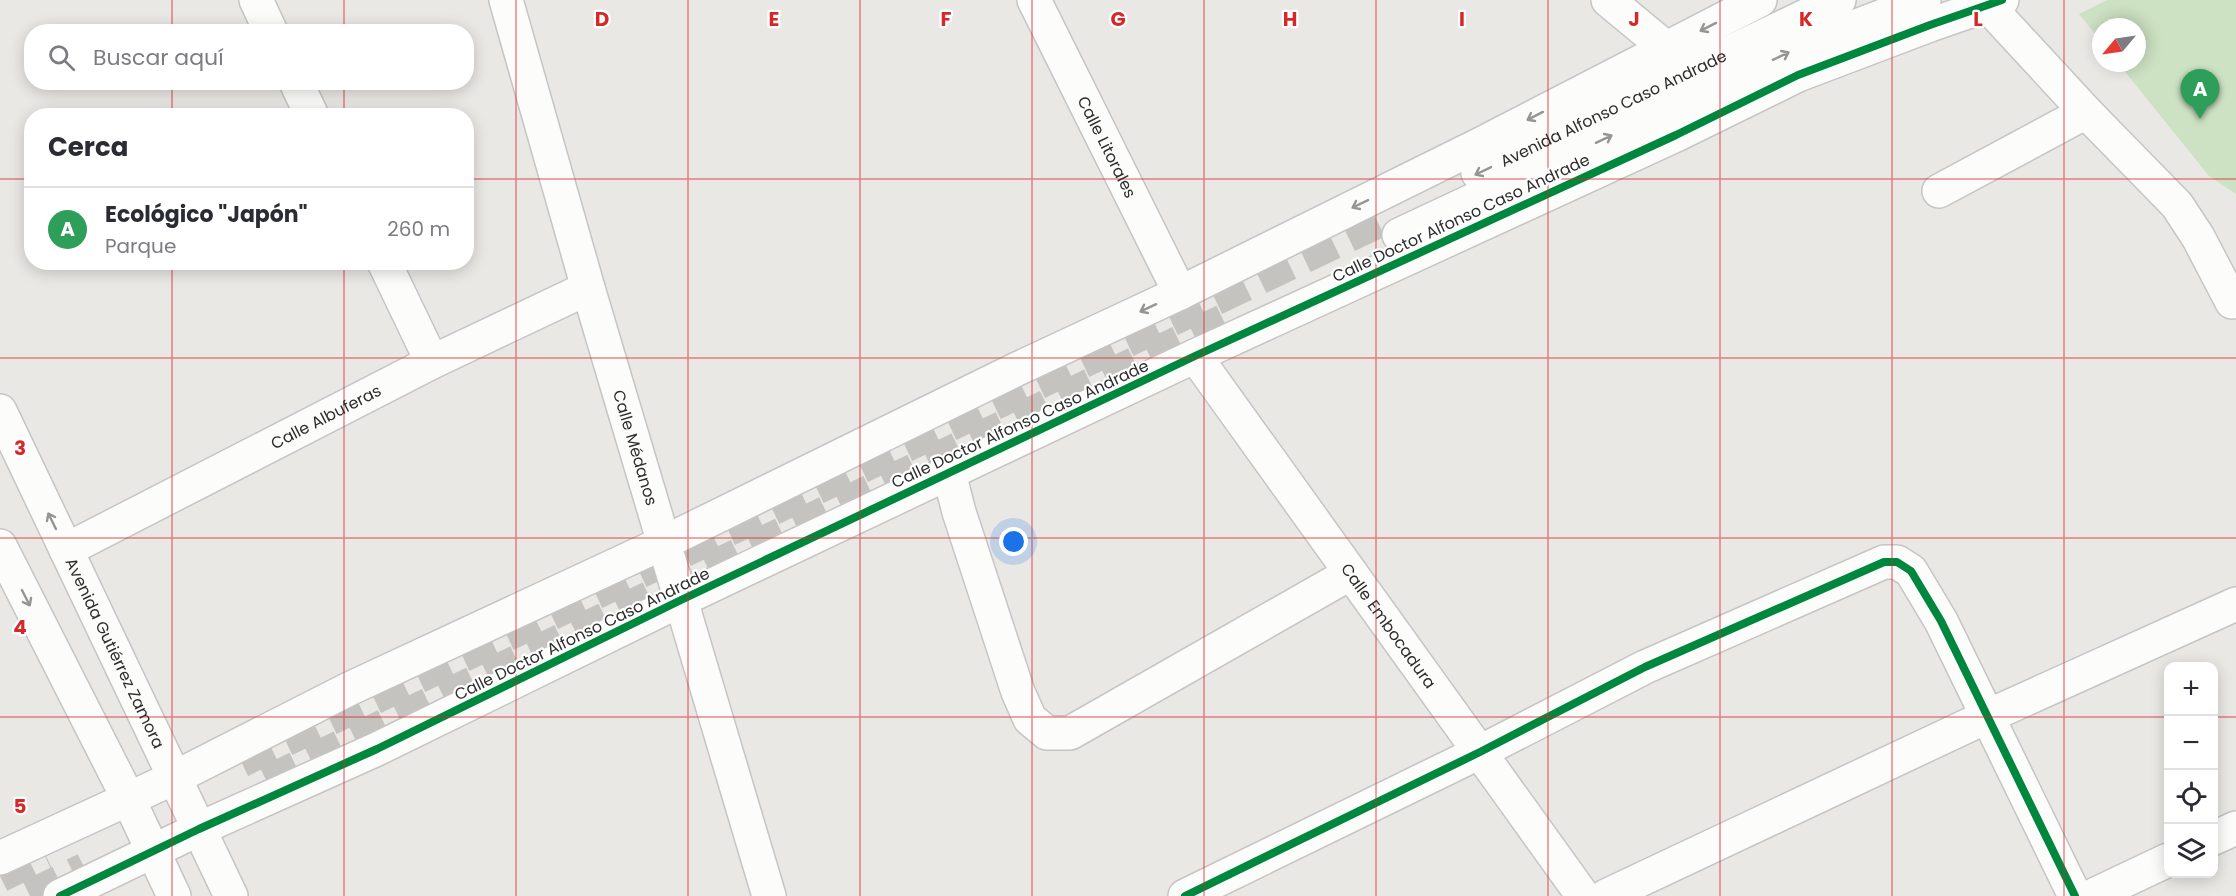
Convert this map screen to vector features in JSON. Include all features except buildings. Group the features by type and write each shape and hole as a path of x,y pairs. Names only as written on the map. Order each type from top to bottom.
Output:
{"street":[{"path":"256,0 268,24"},
{"name":"Calle Médanos","path":"506,0 588,288 769,896"},
{"name":"Calle Litorales","path":"1034,0 1180,293"},
{"path":"1608,0 1666,48"},
{"path":"0,858 176,777 349,689 663,543 1015,370 1180,293 1481,144 1760,0"},
{"name":"Avenida Alfonso Caso Andrade","path":"1839,0 1393,226 1792,51 1924,0"},
{"path":"1995,3 2086,112 2176,205 2198,237 2232,302"},
{"name":"Calle Doctor Alfonso Caso Andrade","path":"60,896 153,850 377,749 949,472 1676,135 1798,75 1995,3"},
{"path":"300,90 308,108"},
{"path":"1939,191 2086,112"},
{"path":"388,270 432,362"},
{"name":"Calle Albuferas","path":"66,549 432,362 588,288"},
{"name":"Calle Embocadura","path":"1195,356 1583,896"},
{"name":"Avenida Gutiérrez Zamora","path":"0,411 231,896"},
{"path":"949,472 959,512 1018,692 1030,719 1047,733 1070,733 1351,573"},
{"path":"3,558 128,798 174,896"},
{"path":"1185,896 1480,752 1645,668 1884,562 1897,562 1911,570 1941,621 2075,896"},
{"path":"1606,896 1986,717 2236,604"},
{"path":"2218,836 2236,828"},
{"path":"2092,896 2164,862"}],"green space":[{"path":"2107,0 2236,0 2236,194 2209,176 2125,72 2146,72 2146,18 2092,18 2092,30 2079,14"}],"tunnel":[{"path":"241,761 1388,217"},
{"path":"267,782 1231,317"},
{"path":"0,876 45,854"},
{"path":"30,896 85,869"}],"cycle path":[{"path":"60,896 199,829 377,749 681,600 1195,356 1676,135 1798,75 2002,0"},
{"path":"1185,896 1480,752 1645,667 1884,562 1897,562 1911,571 1941,621 2075,896"}],"place":[{"name":"Ecológico \"Japón\"","path":"2200,119"}]}
